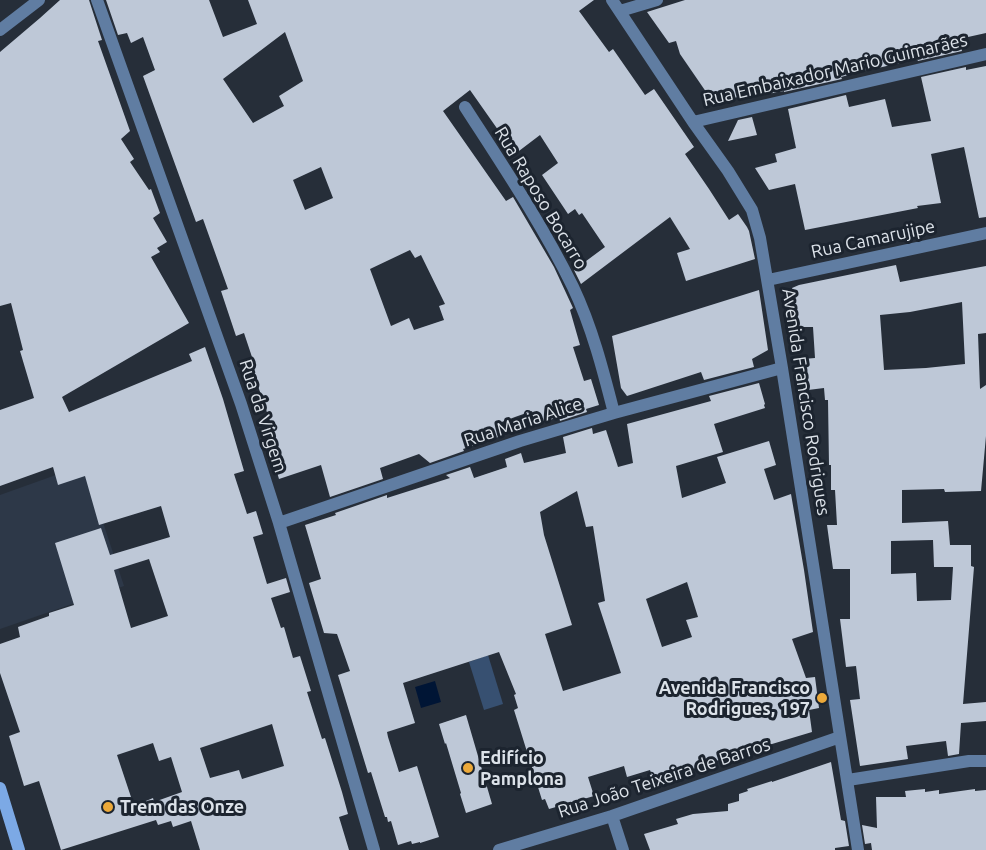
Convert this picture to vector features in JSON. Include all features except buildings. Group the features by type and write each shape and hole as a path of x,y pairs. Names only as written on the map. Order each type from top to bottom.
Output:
{"main road":[{"path":"0,788 20,850"}],"street":[{"path":"0,30 39,0"},
{"name":"Rua da Virgem","path":"97,0 225,359 279,523 374,850"},
{"name":"Avenida Francisco Rodrigues","path":"612,0 752,210 768,280 858,850"},
{"path":"620,11 657,0"},
{"name":"Rua Embaixador Mario Guimarães","path":"693,122 986,54"},
{"name":"Rua Raposo Bocarro","path":"465,107 532,211 574,289 597,350 614,413"},
{"name":"Rua Camarujipe","path":"768,280 986,234"},
{"name":"Rua Maria Alice","path":"279,523 520,441 782,368"},
{"name":"Rua João Teixeira de Barros","path":"499,850 612,816 840,737"},
{"path":"848,780 969,761 986,761"},
{"path":"612,816 623,850"}],"shaded area":[{"path":"84,465 124,586 0,629 0,495"},
{"path":"488,655 503,704 484,710 469,662"},
{"path":"435,681 441,702 421,708 415,687"}],"place":[{"name":"Avenida Francisco Rodrigues, 197","path":"822,698"},
{"name":"Edifício Pamplona","path":"468,768"},
{"name":"Trem das Onze","path":"108,807"}]}
